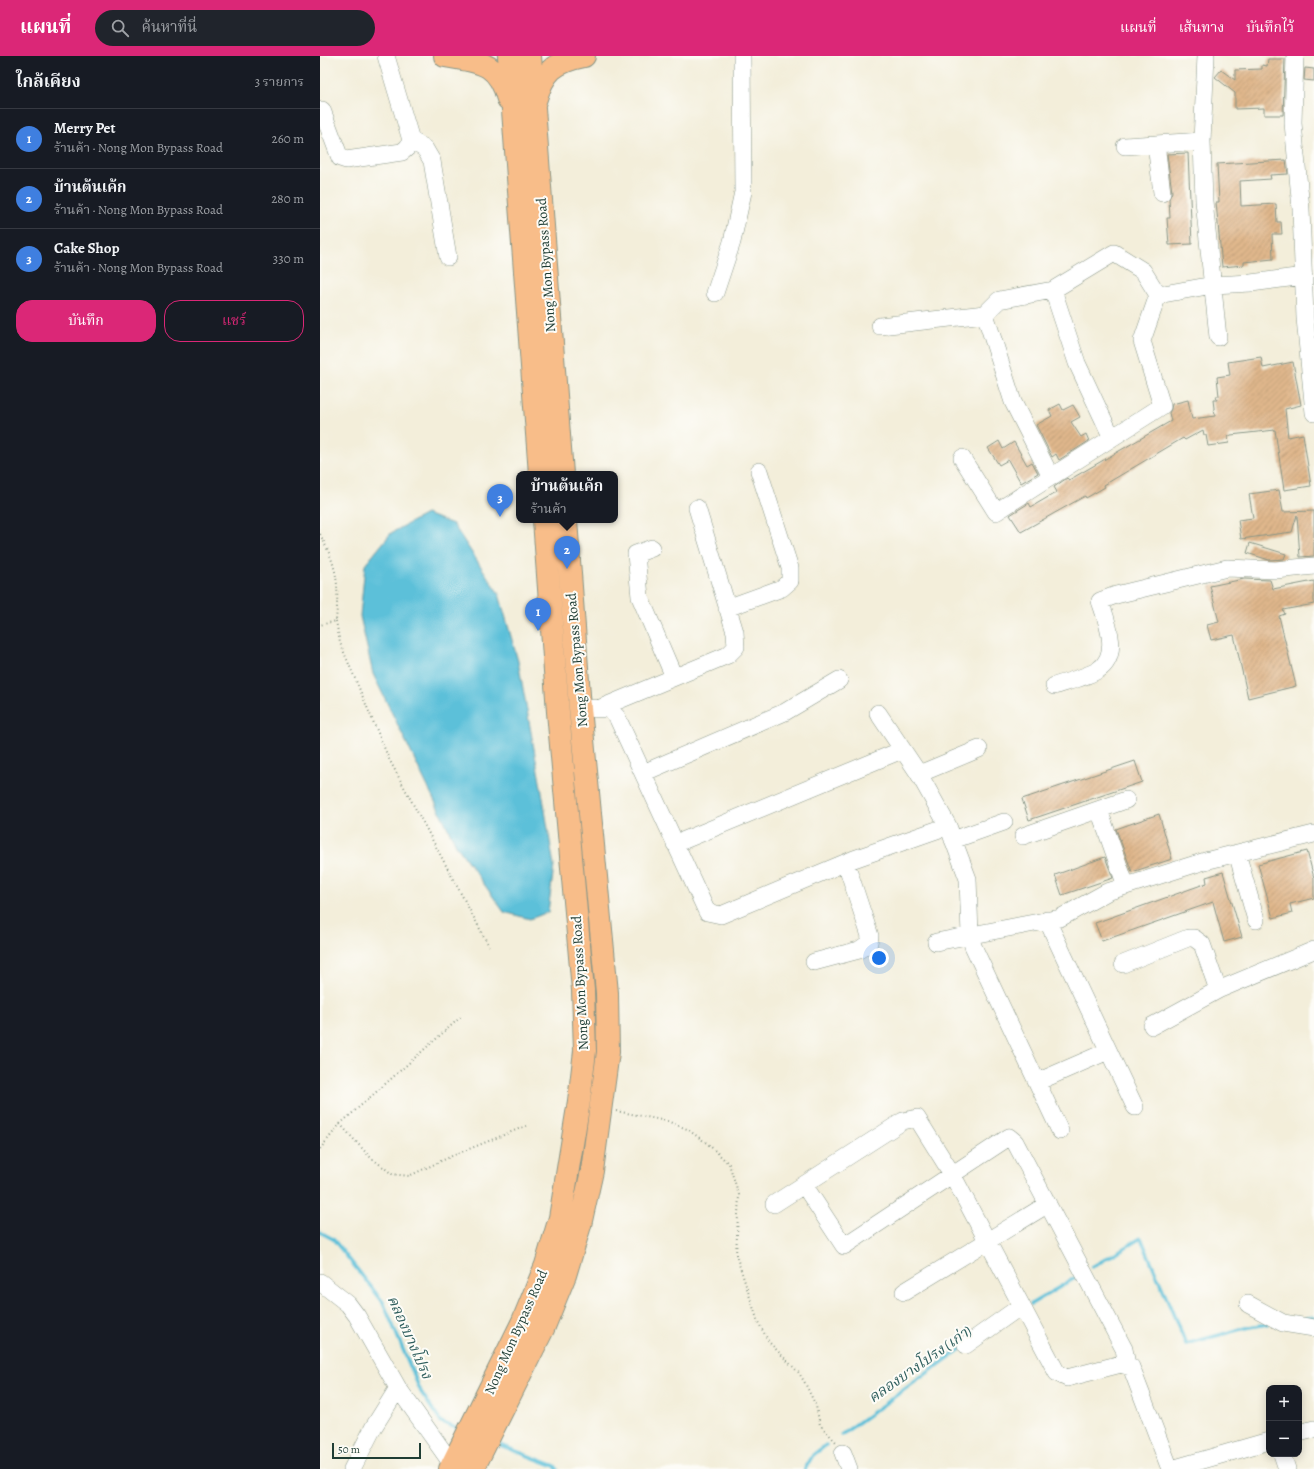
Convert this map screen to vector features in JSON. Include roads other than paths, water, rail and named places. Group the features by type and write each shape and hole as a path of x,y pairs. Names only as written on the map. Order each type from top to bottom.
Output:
{"highway":[{"path":"445,56 479,62 495,72 505,86 514,121"},
{"name":"Nong Mon Bypass Road","path":"509,56 540,471"},
{"name":"Nong Mon Bypass Road","path":"530,56 562,471"},
{"path":"534,106 540,84 550,70 569,59 584,56"},
{"name":"Nong Mon Bypass Road","path":"473,1469 523,1321 546,1265 560,1218 579,1101 584,1051 583,990 558,712 544,523"},
{"name":"Nong Mon Bypass Road","path":"454,1461 495,1403 543,1329 565,1275 580,1225 592,1171 602,1109 608,1052 607,993 589,708 566,523"}],"street":[{"path":"322,110 340,158 346,160 402,152 408,147 411,140 386,56"},
{"path":"715,294 732,242 743,192 742,56"},
{"path":"1206,56 1202,141 1204,201 1218,337"},
{"path":"1295,56 1293,123 1308,247 1304,276 1310,317 1314,412"},
{"path":"411,140 425,149 432,161 448,257"},
{"path":"1125,146 1202,141"},
{"path":"1156,144 1162,193"},
{"path":"880,326 985,314 1000,300 1053,290 1114,253 1143,271 1158,295"},
{"path":"1158,295 1213,285 1251,283 1304,276"},
{"path":"1053,290 1077,363 1112,438"},
{"path":"962,458 996,512 1162,406 1142,341 1158,295"},
{"path":"985,314 1013,402 1051,477"},
{"path":"727,608 782,588 790,581 790,568 759,471"},
{"path":"589,708 674,677 734,651 737,641 697,508"},
{"path":"652,548 636,554 640,597 674,677"},
{"path":"1054,686 1098,670 1108,657 1111,643 1100,601 1116,595 1227,568 1276,570 1314,566"},
{"path":"643,773 785,712 839,680"},
{"path":"589,708 609,709 617,717 706,912 721,915 846,863 950,833 1004,822"},
{"path":"878,713 919,774 950,833 968,879 970,935 973,946 1060,1131"},
{"path":"919,774 979,749"},
{"path":"676,844 902,750"},
{"path":"1023,836 1126,800"},
{"path":"1099,810 1126,886"},
{"path":"936,942 1060,918 1107,892 1237,853 1314,834"},
{"path":"1237,853 1256,920"},
{"path":"814,962 859,950 869,943 870,936 846,863"},
{"path":"1047,920 1135,1107"},
{"path":"1123,964 1188,938 1194,938 1202,944 1218,990"},
{"path":"1152,1026 1218,990 1314,950"},
{"path":"1037,1082 1108,1051"},
{"path":"774,1204 903,1121 912,1118 920,1120 952,1174 1056,1373 1062,1377 1076,1377 1113,1365 1127,1364"},
{"path":"804,1185 844,1246 1009,1137 1015,1142 1124,1349 1127,1364 1134,1373 1171,1469 1266,1442"},
{"path":"904,1292 1048,1204"},
{"path":"321,1285 348,1304 357,1316 398,1388 454,1461"},
{"path":"1248,1304 1283,1323 1314,1328"},
{"path":"966,1345 1021,1306"},
{"path":"352,1469 373,1428 398,1388"},
{"path":"1302,1432 1314,1429"},
{"path":"843,1453 849,1469"},
{"path":"1283,1457 1287,1469"}],"water":[{"path":"426,514 453,524 499,594 518,661 554,866 548,912 530,919 504,912 456,845 373,674 360,616 365,565 391,533"}],"waterway":[{"name":"คลองบางโปรง","path":"320,1232 333,1239 383,1302 421,1392 441,1422 461,1430"},
{"name":"คลองบางโปรง (เก่า)","path":"1092,1267 1141,1238 1186,1344 1245,1328 1267,1324"},
{"name":"คลองบางโปรง (เก่า)","path":"1031,1304 1075,1278"},
{"name":"คลองบางโปรง (เก่า)","path":"1303,1319 1314,1317"},
{"name":"คลองบางโปรง (เก่า)","path":"841,1435 962,1348"},
{"name":"คลองบางโปรง (เก่า)","path":"495,1443 555,1466 557,1469"},
{"name":"คลองบางโปรง (เก่า)","path":"805,1469 813,1455 826,1445"}],"place":[{"name":"Cake Shop","path":"500,517"},
{"name":"บ้านต้นเค้ก","path":"567,569"},
{"name":"Merry Pet","path":"538,631"}]}
